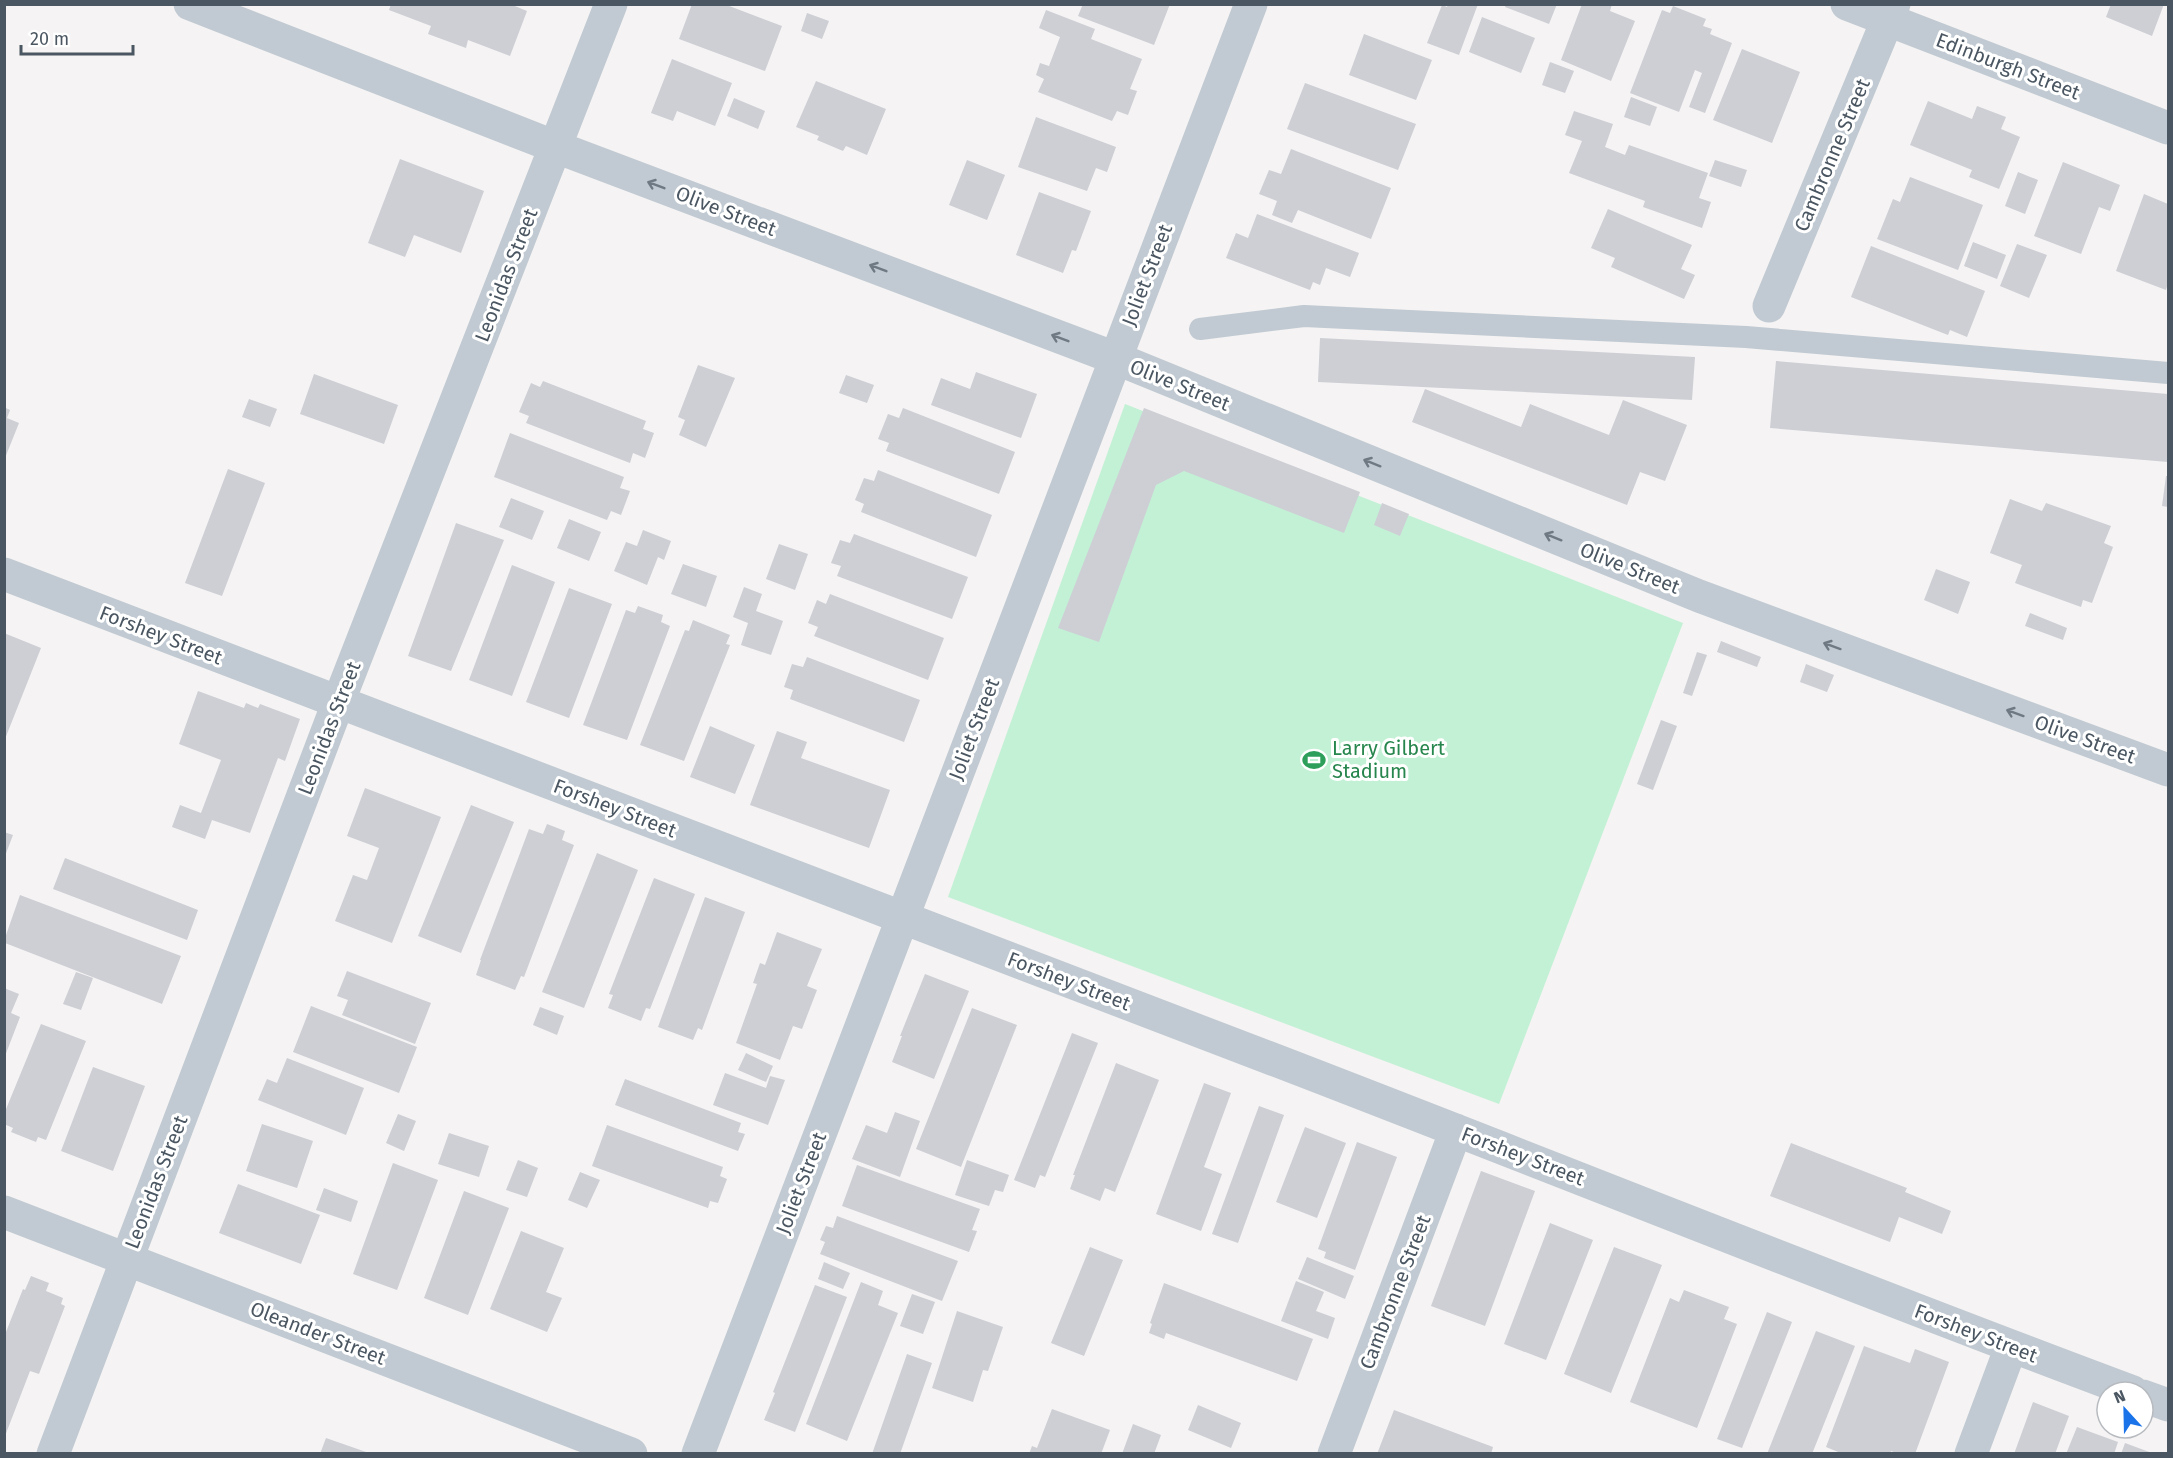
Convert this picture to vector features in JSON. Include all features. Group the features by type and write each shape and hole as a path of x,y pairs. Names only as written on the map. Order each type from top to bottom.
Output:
{"street":[{"name":"Olive Street","path":"190,4 556,147 1115,358 1699,596 2169,770"},
{"name":"Leonidas Street","path":"53,1454 338,703 611,4"},
{"name":"Joliet Street","path":"698,1454 1251,4"},
{"name":"Edinburgh Street","path":"1847,4 1891,13 2169,128"},
{"name":"Cambronne Street","path":"1769,306 1891,13"},
{"name":"Forshey Street","path":"4,574 902,917 2100,1380"},
{"name":"Cambronne Street","path":"1334,1454 1456,1130"},
{"name":"Oleander Street","path":"4,1212 631,1454"},
{"path":"1971,1454 2011,1347"}],"lane":[{"path":"1200,329 1305,316 1328,317 1746,337 2169,373"}],"green space":[{"name":"Larry Gilbert Stadium","path":"1125,404 1683,623 1499,1104 948,897"}],"building":[{"path":"391,4 510,4 527,11 510,56 468,40 466,48 428,34 431,26 389,10"},
{"path":"692,4 724,4 782,26 765,71 679,39"},
{"path":"1083,4 1170,4 1154,45 1078,16"},
{"path":"1448,4 1478,4 1459,55 1427,43 1442,5 1447,7"},
{"path":"1506,4 1557,4 1549,24 1505,7"},
{"path":"1582,4 1612,4 1610,11 1635,21 1611,81 1561,60"},
{"path":"2111,4 2164,4 2152,36 2106,17"},
{"path":"1673,6 1706,19 1703,26 1712,29 1710,34 1732,43 1705,113 1689,107 1702,73 1695,70 1679,112 1630,93 1662,10 1670,13"},
{"path":"1046,10 1095,29 1091,39 1142,59 1130,89 1137,91 1128,115 1117,111 1112,121 1038,92 1044,79 1036,75 1040,63 1049,66 1060,37 1039,28"},
{"path":"807,13 829,21 822,39 801,31"},
{"path":"1482,17 1535,38 1521,73 1469,52"},
{"path":"1364,34 1432,60 1416,100 1349,75"},
{"path":"1742,49 1800,72 1772,143 1713,120"},
{"path":"672,59 732,83 715,126 677,111 673,121 651,113"},
{"path":"1550,62 1574,71 1565,93 1542,85"},
{"path":"816,81 886,109 867,155 846,146 843,151 817,140 819,136 796,127"},
{"path":"1305,83 1416,124 1398,170 1287,129"},
{"path":"1631,97 1657,107 1650,126 1624,117"},
{"path":"734,98 765,111 758,129 727,116"},
{"path":"1928,101 1972,119 1977,106 2006,117 2001,129 2020,137 1999,189 1969,177 1972,170 1910,145"},
{"path":"1574,111 1613,124 1605,147 1625,155 1629,145 1708,173 1699,198 1711,202 1702,228 1643,207 1645,201 1569,173 1582,141 1565,135"},
{"path":"1036,117 1116,147 1107,172 1096,168 1087,191 1018,167"},
{"path":"1291,149 1391,188 1371,239 1298,210 1292,223 1272,215 1277,201 1259,194 1269,170 1281,174"},
{"path":"400,159 484,191 461,253 414,235 405,257 368,243"},
{"path":"967,160 1005,175 987,220 949,205"},
{"path":"1715,160 1747,170 1741,187 1709,176"},
{"path":"2063,162 2120,185 2110,211 2099,207 2081,254 2034,236"},
{"path":"2018,172 2038,180 2025,214 2005,206"},
{"path":"1910,177 1983,205 1958,270 1877,239 1893,199 1900,202"},
{"path":"1039,192 1091,211 1076,251 1072,250 1063,273 1016,255"},
{"path":"2144,194 2168,204 2168,283 2166,290 2116,271"},
{"path":"1608,209 1692,245 1681,269 1695,275 1684,299 1611,267 1615,258 1591,248"},
{"path":"1257,214 1359,253 1350,277 1326,268 1320,285 1313,282 1310,290 1226,258 1236,233 1248,238"},
{"path":"1973,242 2006,255 1997,279 1964,266"},
{"path":"2017,244 2047,255 2029,298 2000,286"},
{"path":"1871,246 1985,291 1967,337 1950,330 1948,335 1851,297"},
{"path":"1320,338 1695,357 1692,400 1318,382"},
{"path":"1776,361 2168,394 2168,462 1770,428"},
{"path":"698,365 735,378 706,447 679,435 685,420 678,417"},
{"path":"976,372 1037,394 1021,438 931,405 941,378 970,389"},
{"path":"314,374 398,405 384,444 300,414"},
{"path":"846,375 874,385 867,403 839,393"},
{"path":"543,381 646,421 643,429 654,433 645,458 633,453 630,463 526,423 529,416 519,412 531,383 540,387"},
{"path":"1425,389 1521,427 1530,404 1609,435 1623,400 1687,425 1665,481 1640,472 1627,505 1412,422"},
{"path":"249,399 277,409 270,427 242,417"},
{"path":"4,407 10,410 7,418 19,423 5,458"},
{"path":"903,408 1015,452 999,494 886,451 889,443 878,439 888,414 899,418"},
{"path":"1144,408 1360,492 1344,533 1184,471 1156,485 1099,642 1058,628"},
{"path":"510,433 624,477 620,488 630,491 621,515 611,511 607,520 494,477"},
{"path":"228,469 265,483 222,596 185,583"},
{"path":"878,470 992,515 976,557 861,512 864,504 855,500 864,478 874,481"},
{"path":"2166,476 2168,476 2168,507 2162,506"},
{"path":"511,498 544,511 532,540 499,527"},
{"path":"2010,499 2042,511 2046,503 2111,526 2104,543 2113,547 2092,603 2083,600 2081,607 2015,583 2022,565 1990,553"},
{"path":"1382,503 1409,514 1400,536 1374,525"},
{"path":"569,519 601,532 589,561 557,548"},
{"path":"456,523 504,540 451,671 408,656"},
{"path":"643,530 671,541 664,560 658,557 647,585 614,571 626,542 637,546"},
{"path":"854,534 968,577 952,619 837,576 841,566 831,563 840,540 850,543"},
{"path":"779,544 808,554 795,590 766,579"},
{"path":"683,564 717,576 706,607 671,594"},
{"path":"512,565 555,582 512,696 469,680"},
{"path":"1936,569 1970,582 1958,614 1924,600"},
{"path":"744,587 762,594 756,611 783,621 771,655 741,645 748,623 733,617"},
{"path":"569,588 612,604 569,718 526,702"},
{"path":"830,594 944,638 928,680 814,636 818,627 808,623 817,600 826,604"},
{"path":"638,606 663,615 661,622 670,626 627,740 583,725 626,610 635,613"},
{"path":"2030,613 2067,628 2063,640 2025,626"},
{"path":"693,620 730,635 726,644 730,645 684,761 640,745 685,630 689,631"},
{"path":"4,633 41,648 5,739 4,739"},
{"path":"1721,641 1761,657 1757,667 1717,652"},
{"path":"1697,652 1707,655 1692,696 1683,693"},
{"path":"807,657 920,700 904,742 790,699 793,690 784,687 792,664 803,667"},
{"path":"1806,664 1834,675 1827,692 1800,682"},
{"path":"198,691 244,708 246,703 258,708 260,704 300,719 285,761 278,758 250,833 212,820 205,839 172,827 180,805 201,813 221,760 179,744"},
{"path":"1661,720 1677,726 1653,790 1637,784"},
{"path":"710,726 755,745 735,794 690,777"},
{"path":"777,731 807,742 801,758 890,790 869,848 750,805"},
{"path":"365,788 441,817 392,943 335,921 353,875 367,880 379,848 347,836"},
{"path":"471,805 514,822 461,953 418,936"},
{"path":"547,824 565,831 562,840 574,845 524,977 521,976 515,990 476,975 529,829 543,834"},
{"path":"4,832 13,835 5,856 4,856"},
{"path":"597,853 638,870 584,1008 542,992"},
{"path":"65,858 198,910 187,940 53,889"},
{"path":"654,878 695,894 650,1009 646,1008 641,1021 608,1008 613,995 609,994"},
{"path":"20,895 181,956 162,1004 5,943"},
{"path":"705,897 745,912 702,1030 698,1028 693,1040 658,1027"},
{"path":"777,932 822,949 807,986 817,990 802,1029 793,1026 780,1060 736,1043 757,984 753,983 760,963 765,965"},
{"path":"347,971 431,1003 415,1044 342,1015 348,1000 337,996"},
{"path":"76,972 93,978 81,1010 63,1004"},
{"path":"925,974 969,991 934,1079 892,1062"},
{"path":"4,988 19,994 11,1013 20,1017 5,1056"},
{"path":"311,1006 417,1047 399,1093 293,1052"},
{"path":"540,1007 564,1016 557,1035 533,1025"},
{"path":"972,1008 1017,1025 961,1167 916,1149"},
{"path":"41,1024 86,1041 46,1140 38,1137 36,1142 11,1132 13,1128 4,1124 4,1114"},
{"path":"1072,1033 1098,1043 1045,1177 1040,1175 1035,1188 1014,1180"},
{"path":"746,1053 773,1066 766,1082 738,1070"},
{"path":"287,1058 364,1088 346,1135 258,1100 267,1079 277,1083"},
{"path":"1116,1063 1159,1080 1115,1192 1105,1188 1100,1201 1070,1189 1075,1175 1073,1175"},
{"path":"93,1067 145,1086 113,1171 61,1151"},
{"path":"725,1073 766,1088 770,1076 785,1080 768,1125 713,1105"},
{"path":"625,1079 741,1123 738,1132 745,1134 738,1151 615,1105"},
{"path":"1204,1083 1231,1093 1204,1167 1222,1174 1201,1231 1156,1214"},
{"path":"1259,1106 1284,1115 1238,1243 1212,1234"},
{"path":"895,1112 920,1121 900,1177 852,1159 866,1125 887,1133"},
{"path":"398,1114 416,1121 404,1151 386,1143"},
{"path":"262,1124 313,1141 297,1188 246,1171"},
{"path":"607,1125 723,1167 720,1176 727,1179 718,1203 710,1201 708,1208 592,1166"},
{"path":"1305,1127 1346,1143 1317,1218 1276,1202"},
{"path":"449,1133 489,1146 479,1177 438,1164"},
{"path":"1357,1142 1397,1157 1355,1270 1324,1258 1326,1252 1318,1249"},
{"path":"1791,1143 1907,1188 1905,1192 1951,1211 1942,1234 1899,1217 1890,1242 1770,1196"},
{"path":"518,1160 538,1168 527,1197 506,1190"},
{"path":"967,1160 1009,1175 1003,1192 995,1190 989,1206 955,1195"},
{"path":"393,1163 438,1180 397,1290 353,1274"},
{"path":"857,1165 980,1209 972,1230 977,1231 969,1252 842,1206"},
{"path":"1481,1171 1535,1191 1485,1326 1431,1306"},
{"path":"580,1172 600,1180 587,1208 568,1200"},
{"path":"238,1184 320,1215 301,1264 219,1233"},
{"path":"324,1188 358,1201 351,1222 316,1210"},
{"path":"464,1191 509,1208 468,1315 424,1298"},
{"path":"837,1216 958,1261 942,1301 820,1254 825,1242 820,1240 826,1226 833,1228"},
{"path":"1550,1223 1593,1240 1546,1360 1504,1344"},
{"path":"521,1231 564,1248 546,1292 562,1298 547,1332 490,1309"},
{"path":"1090,1247 1123,1260 1084,1356 1051,1343"},
{"path":"1614,1247 1662,1265 1611,1393 1564,1374"},
{"path":"1307,1257 1354,1276 1345,1299 1298,1279"},
{"path":"824,1262 850,1273 843,1289 818,1279"},
{"path":"31,1276 49,1283 46,1291 63,1298 61,1304 65,1306 39,1374 30,1371 5,1436 4,1337 23,1289 25,1290"},
{"path":"1296,1281 1324,1292 1316,1311 1335,1318 1328,1339 1281,1321"},
{"path":"861,1282 883,1291 878,1305 898,1313 847,1441 806,1424"},
{"path":"1164,1283 1313,1339 1297,1381 1166,1333 1164,1339 1149,1333 1152,1324 1150,1323"},
{"path":"815,1285 847,1297 795,1432 764,1420"},
{"path":"1684,1290 1729,1307 1724,1319 1737,1324 1697,1428 1630,1402 1670,1298 1679,1302"},
{"path":"912,1294 935,1302 923,1334 900,1326"},
{"path":"957,1311 1003,1327 988,1371 983,1370 973,1402 932,1388"},
{"path":"1767,1312 1792,1322 1742,1448 1717,1439"},
{"path":"1816,1331 1855,1346 1812,1454 1767,1454"},
{"path":"1864,1346 1910,1363 1915,1349 1949,1362 1915,1454 1899,1454 1891,1451 1890,1454 1843,1454 1826,1447"},
{"path":"907,1354 932,1363 900,1454 872,1454"},
{"path":"2033,1402 2069,1416 2055,1454 2014,1454"},
{"path":"1198,1405 1241,1423 1231,1448 1188,1430"},
{"path":"1052,1409 1110,1430 1101,1454 1029,1454 1032,1446 1037,1448"},
{"path":"1394,1410 1493,1447 1491,1454 1377,1454"},
{"path":"1133,1424 1161,1435 1154,1454 1122,1454"},
{"path":"2077,1427 2095,1434 2095,1440 2118,1442 2114,1454 2066,1454"},
{"path":"326,1438 369,1453 369,1454 320,1454"},
{"path":"2125,1443 2152,1453 2152,1454 2121,1454"}],"place":[{"name":"Larry Gilbert Stadium","path":"1314,760"}]}
